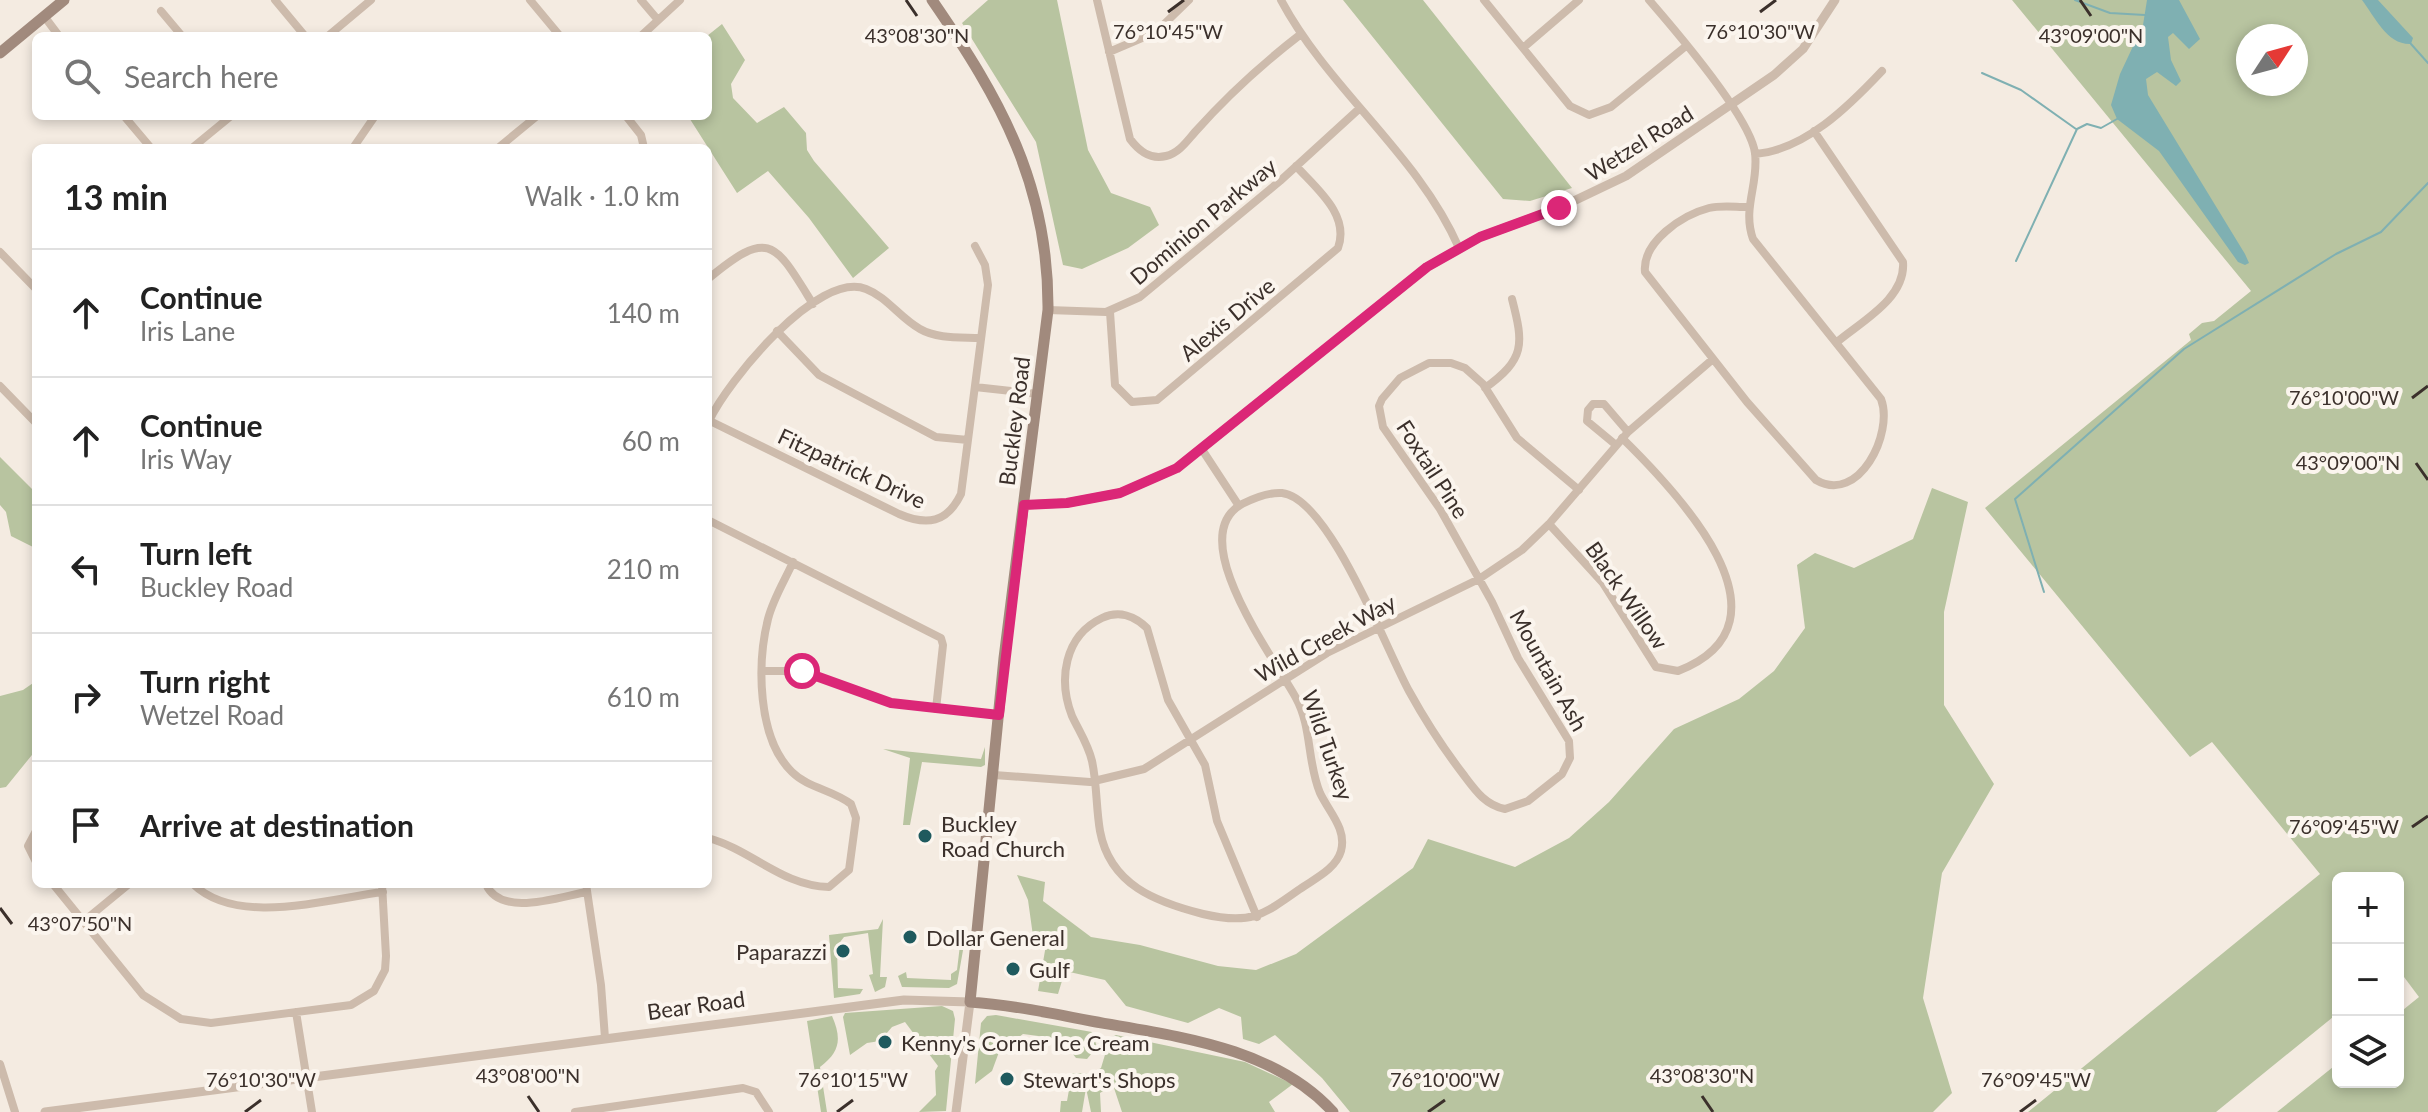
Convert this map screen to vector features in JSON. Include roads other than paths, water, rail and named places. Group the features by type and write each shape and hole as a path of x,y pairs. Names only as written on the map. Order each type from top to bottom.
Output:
{"main road":[{"path":"0,53 64,0"},
{"name":"Buckley Road","path":"932,0 996,100 1024,159 1045,240 1048,310 999,715 970,1002"},
{"name":"Bear Road","path":"970,1002 1107,1023 1248,1056 1301,1083 1333,1112"}],"street":[{"path":"275,0 302,32"},
{"path":"333,32 371,0"},
{"path":"530,0 557,32"},
{"path":"641,0 658,20"},
{"path":"645,32 680,0"},
{"path":"1097,0 1130,139 1144,154 1164,157 1184,145 1229,94 1301,34"},
{"path":"1109,52 1156,32 1189,0"},
{"path":"1281,0 1301,34 1423,184 1459,248"},
{"path":"1484,0 1570,106 1589,115 1611,107 1686,46"},
{"path":"1523,48 1579,0"},
{"path":"1649,0 1730,105 1750,136 1755,154 1747,207 1753,239 1871,383 1886,417 1863,470 1847,484 1837,486 1816,480 1648,279 1644,258 1654,242 1704,209 1747,207"},
{"name":"Wetzel Road","path":"1024,505 1067,503 1120,493 1154,480 1203,451 1401,287 1459,248 1600,190 1730,105 1796,57 1835,0"},
{"path":"161,11 179,32"},
{"path":"44,16 56,32"},
{"path":"1755,154 1788,147 1814,131 1882,71"},
{"name":"Dominion Parkway","path":"1110,312 1140,297 1360,108"},
{"path":"127,120 148,144"},
{"path":"197,144 226,120"},
{"path":"356,144 372,120"},
{"path":"503,144 532,120"},
{"path":"629,120 641,135 643,144"},
{"path":"1814,131 1903,262 1904,276 1894,294 1837,342"},
{"name":"Alexis Drive","path":"1110,312 1115,385 1132,402 1157,400 1338,248 1342,236 1338,216 1296,166"},
{"name":"Fitzpatrick Drive","path":"712,422 899,514 929,522 938,521 956,505 961,494 988,275 975,246"},
{"path":"712,276 745,250 766,248 785,259 813,304"},
{"path":"0,252 32,285"},
{"path":"712,415 724,393 754,354 777,331 813,304 844,288 865,288 922,331 980,338"},
{"path":"1485,388 1507,372 1519,353 1521,341 1512,299"},
{"path":"1048,310 1110,312"},
{"path":"777,331 819,375 936,437 968,440"},
{"name":"Wild Creek Way","path":"994,775 1056,782 1095,782 1144,769 1284,679 1378,628 1479,579 1522,550 1549,524 1622,438 1713,359"},
{"name":"Foxtail Pine","path":"1479,579 1440,509 1383,427 1379,406 1386,391 1400,378 1429,363 1451,363 1465,368 1485,388 1517,438 1579,490"},
{"path":"0,386 32,419"},
{"path":"975,387 1038,394"},
{"path":"1593,404 1604,404 1622,438 1587,421 1588,410 1593,404"},
{"name":"Black Willow","path":"1549,524 1603,583 1656,667 1678,671 1716,644 1729,619 1730,602 1718,555 1687,506 1622,438"},
{"path":"1203,451 1239,506"},
{"path":"1284,679 1243,608 1221,543 1222,526 1239,506 1270,493 1296,497 1307,505 1349,569 1378,628"},
{"path":"712,522 941,638 943,645 936,709"},
{"path":"712,839 734,846 797,883 829,887 849,870 856,818 851,804 810,785 782,761 768,733 764,671 768,619 793,562"},
{"name":"Mountain Ash","path":"1378,628 1408,689 1451,758 1482,798 1494,807 1515,808 1562,774 1571,748 1563,728 1518,658 1479,579"},
{"path":"1124,615 1138,620 1147,628 1168,700 1205,765 1217,821 1257,917 1229,920 1174,907 1155,901 1128,883 1104,845 1095,782 1089,747 1067,701 1067,663 1077,637 1101,618 1124,615"},
{"path":"764,671 802,671 879,700 999,715"},
{"name":"Wild Turkey","path":"1257,917 1328,869 1341,852 1341,830 1320,793 1310,762 1304,716 1284,679"},
{"path":"56,888 143,995 169,1014 211,1023 351,1005 379,985 386,956 382,888 254,908 219,902 199,888"},
{"path":"84,921 124,888"},
{"path":"488,888 494,897 513,903 586,888 601,985 605,1038"},
{"name":"Bear Road","path":"45,1112 904,1000 970,1002"},
{"name":"Buckley Road","path":"956,1112 970,1002"},
{"path":"296,1012 312,1112"},
{"path":"0,1064 15,1112"},
{"path":"575,1112 743,1088 756,1092 769,1112"}],"water":[{"path":"2147,0 2179,0 2200,39 2189,49 2173,33 2168,37 2171,60 2181,81 2176,86 2157,72 2146,79 2148,95 2245,254 2249,263 2245,265 2238,262 2159,151 2117,119 2111,105 2120,74 2143,25"},
{"path":"2362,0 2378,0 2413,38 2411,44 2388,35"}],"waterway":[{"path":"2075,0 2110,13 2145,15"},
{"path":"2411,44 2428,63"},
{"path":"1982,73 2021,90 2076,129"},
{"path":"2016,261 2077,129 2087,124 2101,128 2117,119"},
{"path":"2044,592 2015,499 2184,349 2336,254 2381,232 2428,183"}],"place":[{"name":"Buckley Road Church","path":"925,836"},
{"name":"Dollar General","path":"910,937"},
{"name":"Paparazzi","path":"843,951"},
{"name":"Gulf","path":"1013,969"},
{"name":"Kenny's Corner Ice Cream","path":"885,1042"},
{"name":"Stewart's Shops","path":"1007,1079"}]}
